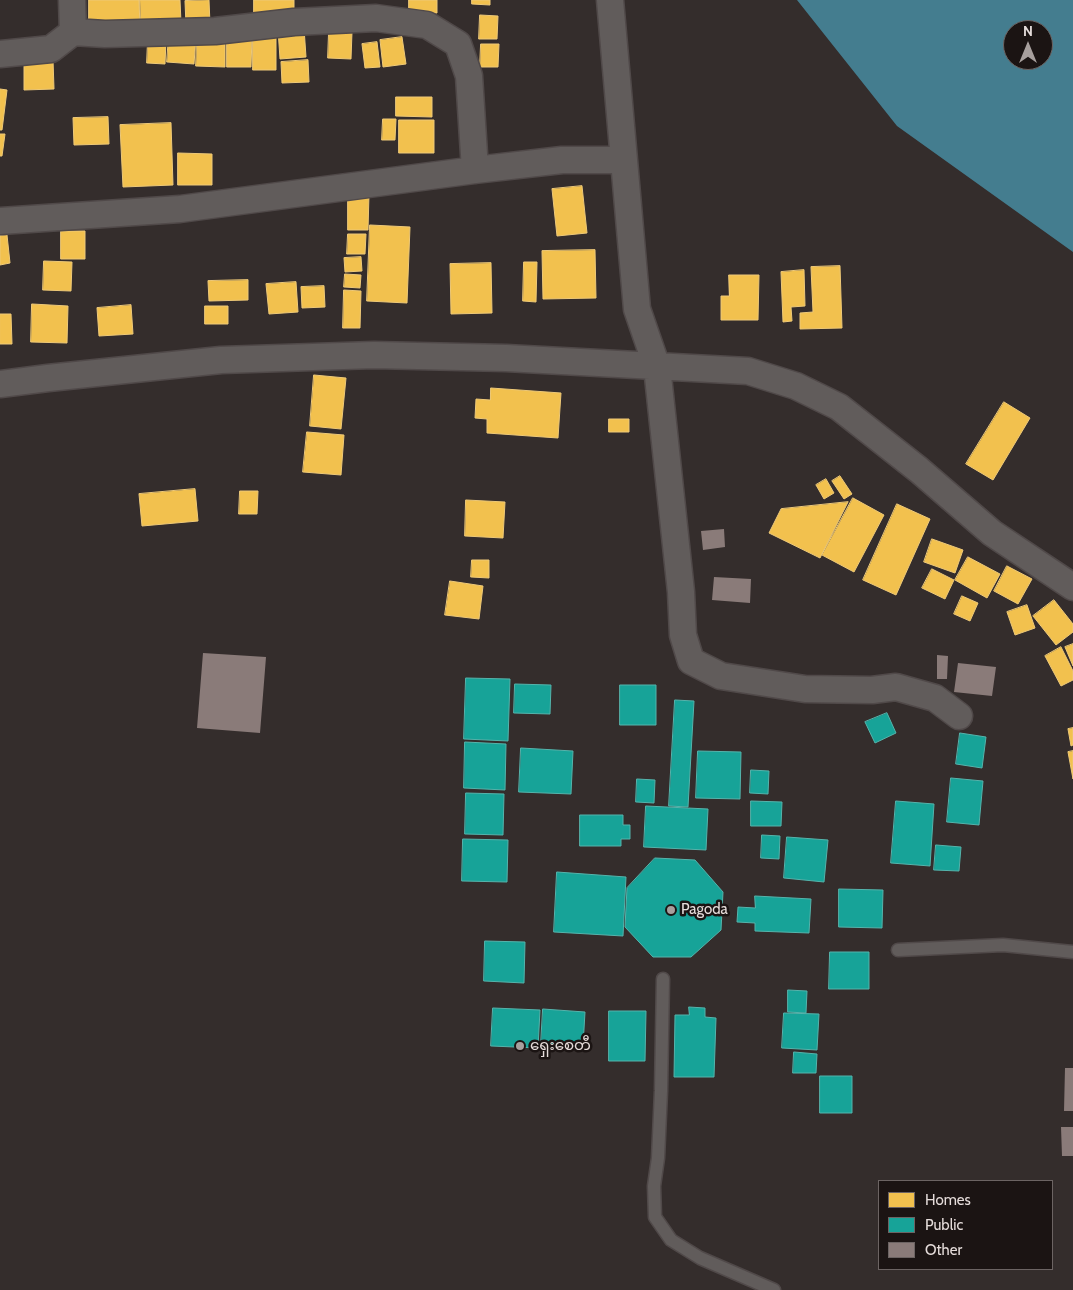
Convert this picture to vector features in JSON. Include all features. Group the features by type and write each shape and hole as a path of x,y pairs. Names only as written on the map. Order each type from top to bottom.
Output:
{"street":[{"path":"72,0 73,32"},
{"path":"610,0 637,309 656,367 681,592 683,635 691,662 722,676 806,689 872,690 896,687 935,698 959,716"},
{"path":"0,54 51,49 73,32 105,34 215,31 294,22 376,18 427,24 458,44 469,76 475,170"},
{"path":"0,221 180,209 562,160 624,160"},
{"path":"0,384 222,360 374,354 506,358 748,371 796,386 839,407 919,470 992,533 1073,587"}],"lane":[{"path":"898,950 1003,945 1073,952"},
{"path":"663,979 661,1101 658,1158 654,1186 655,1216 672,1240 679,1245 700,1258 774,1290"}],"water":[{"path":"797,0 1073,0 1073,252 897,126"}],"building: Homes":[{"path":"89,0 139,0 140,28 89,28"},
{"path":"140,0 180,0 181,23 141,25"},
{"path":"209,0 210,24 186,25 185,1"},
{"path":"254,0 294,0 294,18 254,19"},
{"path":"409,0 437,0 437,13 409,13"},
{"path":"472,0 490,0 490,5 472,4"},
{"path":"480,15 498,16 497,39 479,39"},
{"path":"304,28 306,57 280,59 278,29"},
{"path":"329,32 352,32 351,59 328,58"},
{"path":"169,35 196,36 194,64 167,62"},
{"path":"227,37 252,37 251,67 227,67"},
{"path":"253,37 276,37 276,70 253,70"},
{"path":"402,37 406,64 383,67 380,40"},
{"path":"197,39 225,39 225,67 196,66"},
{"path":"148,40 166,40 165,64 147,63"},
{"path":"377,42 380,67 365,68 362,44"},
{"path":"481,44 499,44 498,67 480,67"},
{"path":"53,60 54,89 24,90 24,61"},
{"path":"308,60 309,82 282,83 281,62"},
{"path":"0,89 7,90 2,130 0,130"},
{"path":"396,97 432,97 432,117 396,116"},
{"path":"108,117 109,144 74,145 73,118"},
{"path":"383,119 396,119 395,140 382,140"},
{"path":"399,120 434,120 434,153 399,153"},
{"path":"171,123 173,185 123,187 120,125"},
{"path":"0,134 5,134 2,156 0,156"},
{"path":"178,153 212,154 212,185 178,185"},
{"path":"582,186 587,233 557,236 552,189"},
{"path":"348,194 369,194 368,230 348,230"},
{"path":"370,225 410,227 407,303 367,301"},
{"path":"61,231 85,231 85,259 61,259"},
{"path":"348,234 366,234 365,254 347,254"},
{"path":"7,235 10,263 0,265 0,236"},
{"path":"595,250 596,298 543,299 542,251"},
{"path":"361,257 362,271 345,272 344,258"},
{"path":"44,261 72,262 71,291 43,290"},
{"path":"524,262 537,262 536,302 523,301"},
{"path":"491,263 492,313 451,314 450,264"},
{"path":"840,266 842,328 800,329 800,313 813,312 811,267"},
{"path":"804,270 805,306 791,307 792,321 783,322 781,272"},
{"path":"345,274 361,275 360,288 344,287"},
{"path":"729,275 759,275 758,320 721,320 721,296 729,296"},
{"path":"248,280 248,300 209,301 208,281"},
{"path":"296,282 298,312 269,314 266,284"},
{"path":"324,286 325,307 302,308 301,287"},
{"path":"344,290 361,291 360,328 343,328"},
{"path":"32,304 68,306 67,343 31,342"},
{"path":"131,305 133,334 99,336 97,308"},
{"path":"205,306 228,306 228,324 205,324"},
{"path":"0,314 11,314 12,344 0,344"},
{"path":"314,375 346,378 341,429 310,426"},
{"path":"491,388 561,393 558,438 487,433 487,419 475,418 476,399 490,400"},
{"path":"1004,402 1030,418 993,480 966,464"},
{"path":"609,419 629,419 629,432 609,432"},
{"path":"307,432 344,435 341,475 303,472"},
{"path":"840,476 852,494 844,499 832,481"},
{"path":"826,479 834,493 824,499 816,485"},
{"path":"195,489 198,521 142,526 139,494"},
{"path":"240,491 258,491 257,514 239,514"},
{"path":"853,498 884,515 854,572 822,555"},
{"path":"466,500 505,502 503,538 465,536"},
{"path":"848,502 820,558 769,533 781,509"},
{"path":"897,504 930,519 896,595 863,580"},
{"path":"932,539 963,550 955,573 924,562"},
{"path":"968,557 1000,574 987,598 955,580"},
{"path":"472,560 489,560 489,578 471,577"},
{"path":"1007,566 1032,579 1018,604 994,591"},
{"path":"932,569 954,580 945,599 922,588"},
{"path":"450,581 483,586 479,619 445,615"},
{"path":"962,596 978,603 970,621 954,614"},
{"path":"1054,600 1073,624 1073,632 1056,645 1033,616"},
{"path":"1027,605 1035,628 1015,635 1007,612"},
{"path":"1073,644 1073,666 1065,647"},
{"path":"1061,647 1073,671 1073,680 1061,686 1045,656"},
{"path":"1073,728 1073,745 1071,746 1068,729"},
{"path":"1073,751 1073,779 1068,752"}],"building: Public":[{"path":"466,678 510,679 508,741 464,739"},
{"path":"515,684 551,685 550,714 514,713"},
{"path":"620,685 656,685 656,725 620,725"},
{"path":"675,700 694,701 688,807 669,806"},
{"path":"887,713 896,733 875,743 865,722"},
{"path":"960,733 986,737 982,768 956,764"},
{"path":"465,742 506,744 505,790 464,788"},
{"path":"521,748 573,751 571,794 519,792"},
{"path":"698,751 741,752 740,799 696,798"},
{"path":"751,770 769,771 768,794 750,793"},
{"path":"951,778 983,781 979,825 947,822"},
{"path":"637,779 655,780 654,803 636,802"},
{"path":"466,793 504,794 503,835 465,834"},
{"path":"751,801 782,802 781,826 751,826"},
{"path":"896,801 934,804 930,866 891,863"},
{"path":"646,806 708,809 706,850 644,847"},
{"path":"580,815 623,815 623,825 630,825 630,839 621,839 621,846 580,846"},
{"path":"762,835 780,836 779,859 761,858"},
{"path":"787,837 828,840 824,882 784,878"},
{"path":"463,839 508,840 507,882 462,881"},
{"path":"936,845 961,847 959,871 934,870"},
{"path":"655,858 695,860 723,892 721,930 691,957 653,957 625,927 627,888"},
{"path":"557,872 626,877 623,936 554,932"},
{"path":"839,889 883,890 882,928 839,927"},
{"path":"755,896 811,899 809,933 755,931 755,923 737,922 738,907 755,908"},
{"path":"485,941 525,942 524,983 484,981"},
{"path":"830,952 869,952 869,989 829,989"},
{"path":"788,990 807,991 806,1013 788,1012"},
{"path":"689,1007 705,1008 705,1017 716,1018 714,1077 674,1077 675,1015 689,1015"},
{"path":"493,1008 540,1010 538,1048 491,1046"},
{"path":"543,1009 585,1012 583,1046 541,1044"},
{"path":"609,1011 646,1011 645,1061 609,1061"},
{"path":"784,1013 819,1014 817,1050 782,1048"},
{"path":"794,1052 817,1054 816,1073 793,1073"},
{"path":"820,1076 852,1076 852,1113 820,1113"}],"building: Other":[{"path":"724,529 725,547 703,550 701,531"},
{"path":"714,577 751,579 750,603 712,600"},
{"path":"203,653 266,657 260,733 197,728"},
{"path":"937,655 948,656 947,679 937,679"},
{"path":"958,663 996,667 992,696 954,692"},
{"path":"1065,1068 1073,1068 1073,1111 1064,1111"},
{"path":"1061,1127 1073,1127 1073,1156 1062,1156"}],"place":[{"name":"Pagoda","path":"671,910"},
{"name":"ရှေးစေတီ","path":"520,1046"}]}
